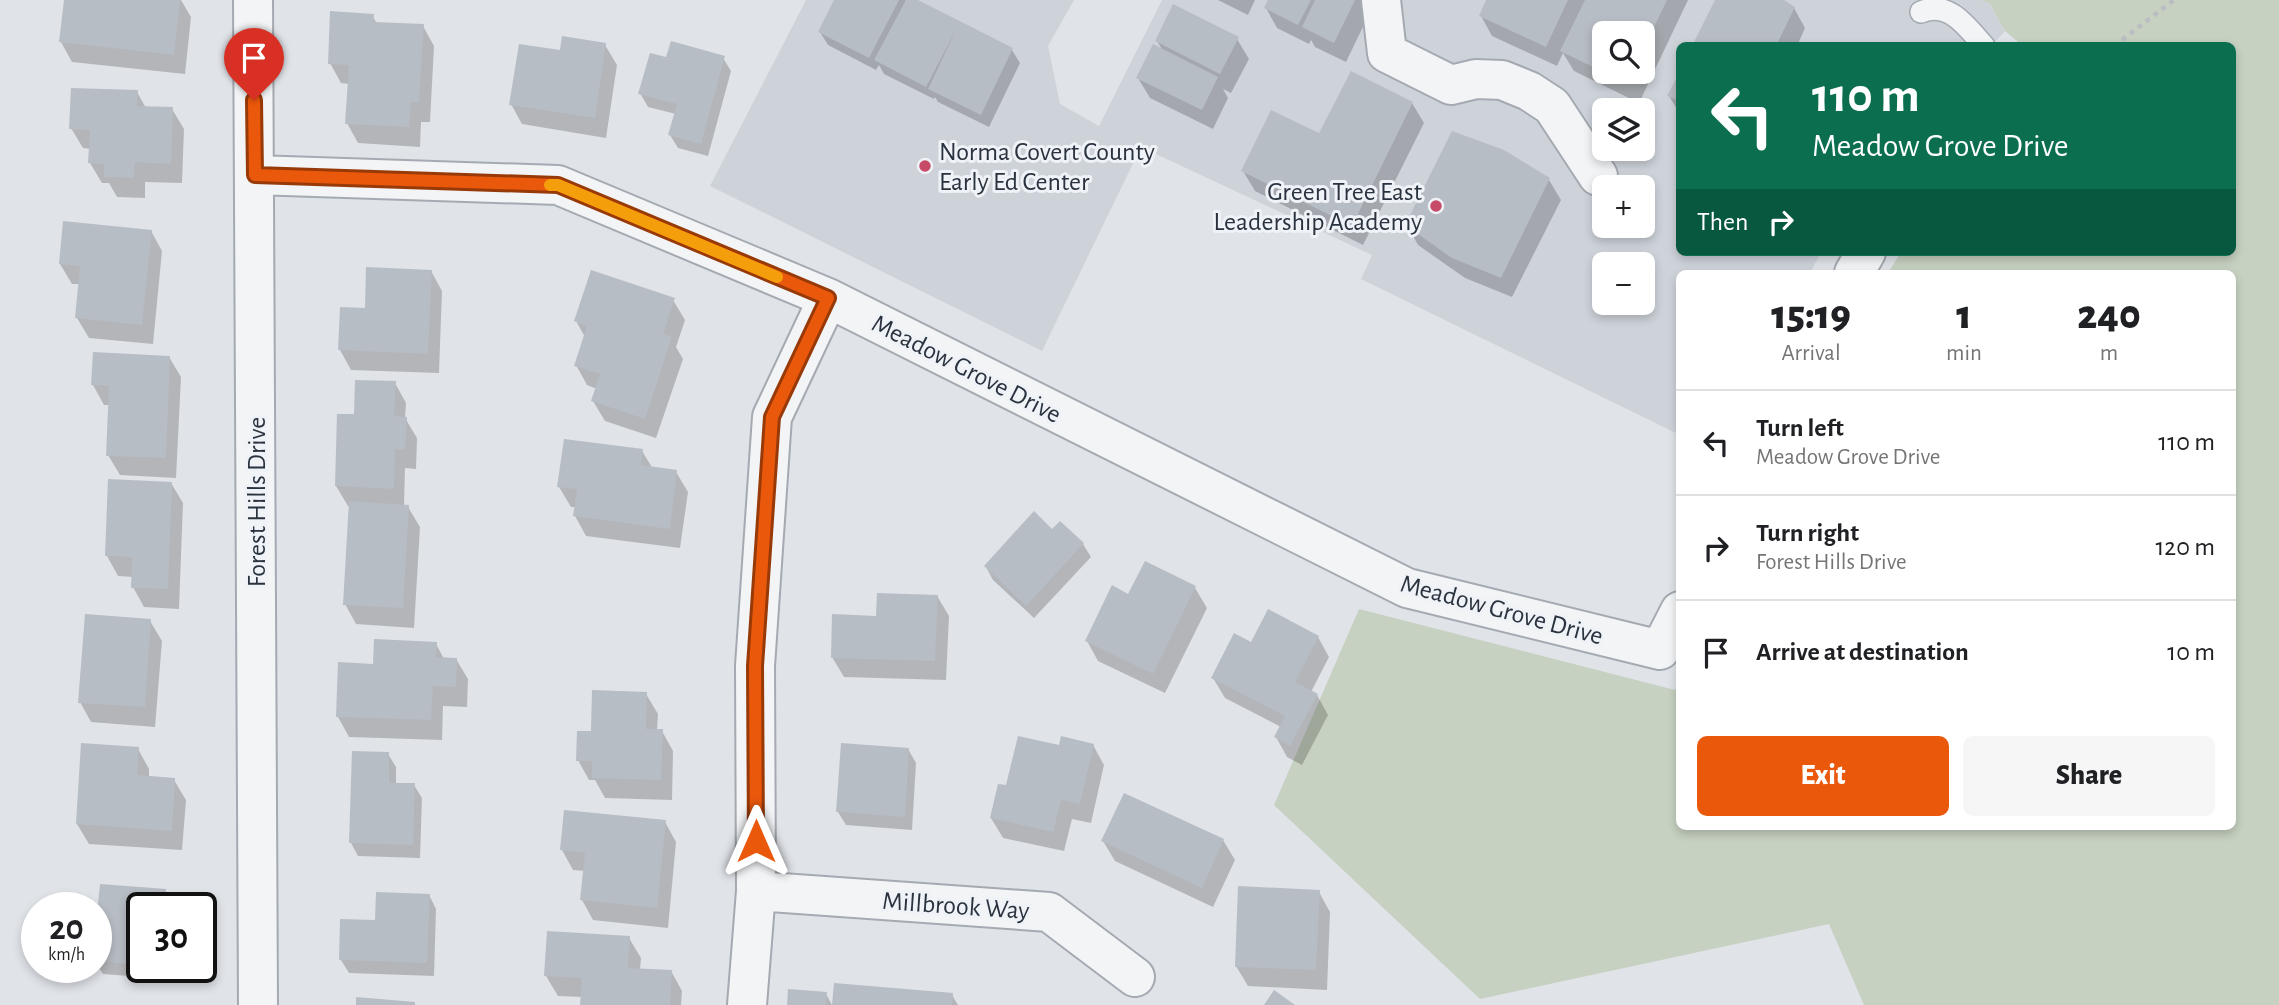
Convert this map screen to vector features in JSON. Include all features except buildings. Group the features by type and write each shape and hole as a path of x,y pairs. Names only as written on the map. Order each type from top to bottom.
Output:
{"street":[{"name":"Forest Hills Drive","path":"253,0 258,1005"},
{"path":"1381,0 1387,53 1451,85 1476,79 1502,80 1529,90 1552,106 1602,175"},
{"name":"Meadow Grove Drive","path":"255,175 558,185 828,298 1407,588 1660,650 1676,619"},
{"path":"747,1005 756,891 755,666 772,417 828,298"},
{"name":"Millbrook Way","path":"756,891 1049,912 1135,977"}],"lane":[{"path":"1925,6 1947,7 1980,42"}],"path":[{"path":"2119,42 2174,0"}],"shaded area":[{"name":"Green Tree East Leadership Academy","path":"806,0 1074,0 1048,46 1060,104 1099,126 1162,0 1981,0 1990,4 2005,31 1995,42 1676,42 1676,256 1819,256 1812,270 1676,270 1676,433 1361,279 1372,255 1141,147 1042,351 710,186"}],"green space":[{"path":"1981,0 2279,0 2279,1005 1864,1005 1829,924 1480,999 1274,805 1359,609 1676,688 1676,830 2236,830 2236,270 1890,270 1899,256 2236,256 2236,42 2018,42 2005,31 1990,4"}],"slow traffic":[{"path":"550,185 558,185 777,277"}],"place":[{"name":"Norma Covert County Early Ed Center","path":"925,166"},
{"name":"Green Tree East Leadership Academy","path":"1436,206"}],"route":[{"path":"254,100 255,175 558,185 828,298 772,417 755,666 756,841"}]}
